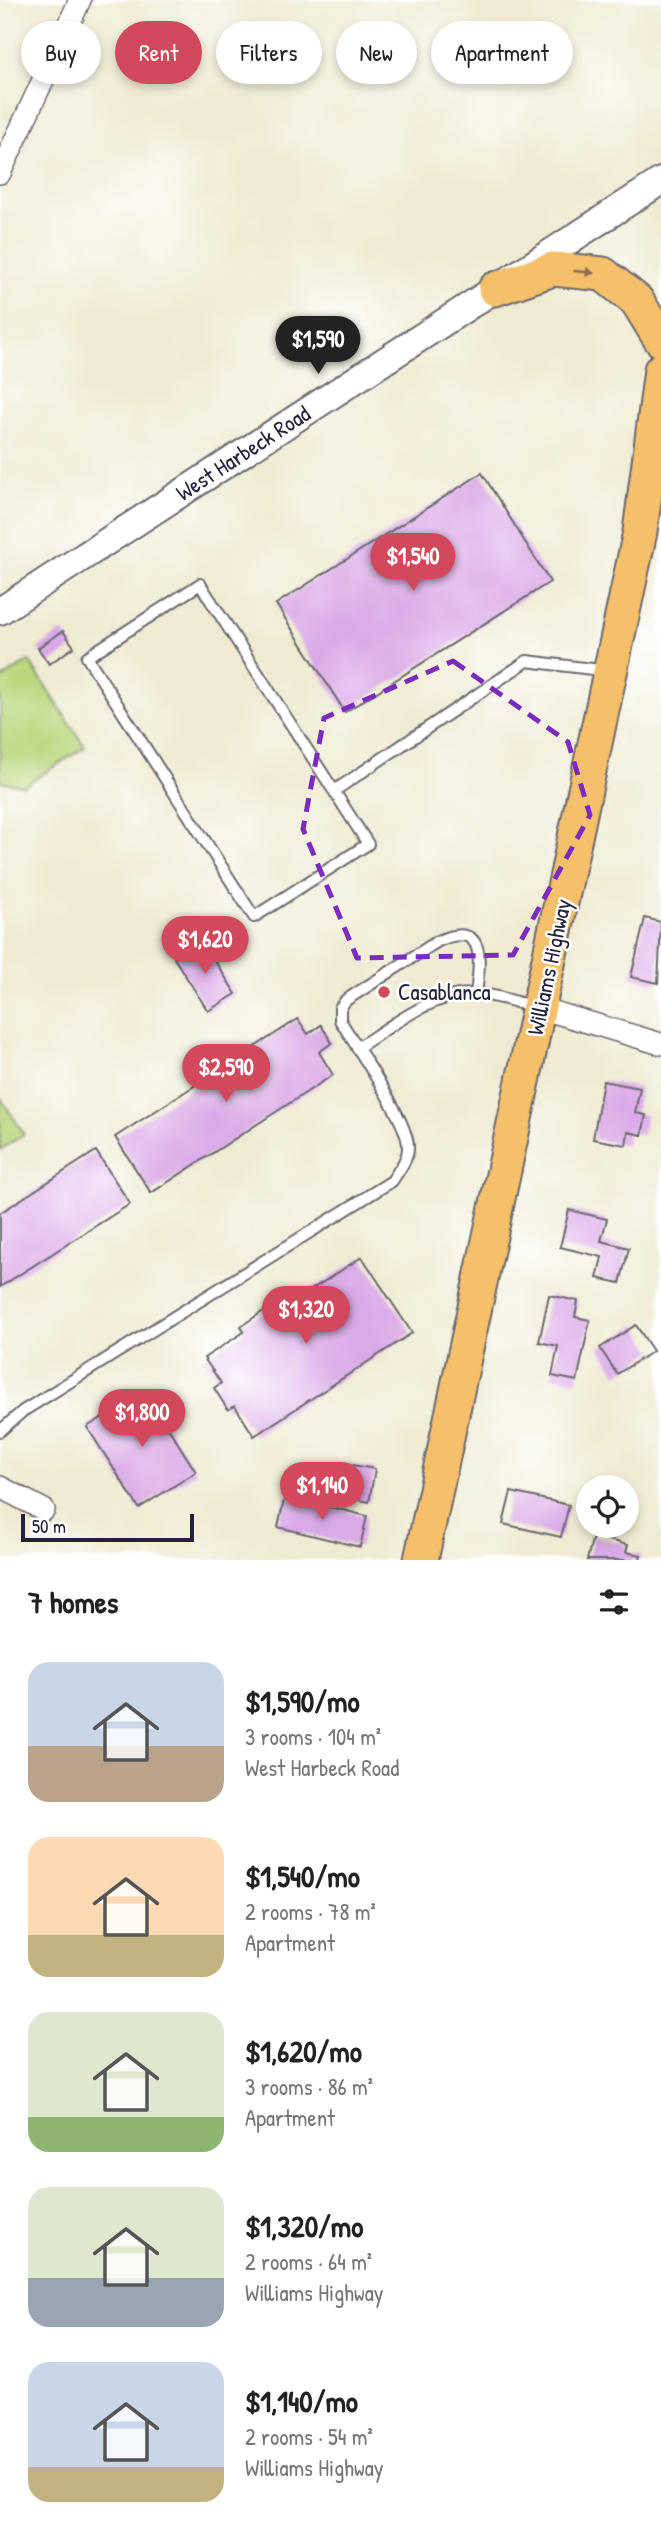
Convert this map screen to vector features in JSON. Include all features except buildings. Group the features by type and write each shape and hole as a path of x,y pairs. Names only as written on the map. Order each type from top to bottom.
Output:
{"main road":[{"path":"495,289 553,269 603,274 636,302 661,340"},
{"name":"Williams Highway","path":"421,1560 640,532 661,370"}],"street":[{"path":"0,173 80,0"},
{"name":"West Harbeck Road","path":"0,611 661,181"},
{"path":"540,1008 661,1044"},
{"path":"0,1487 44,1510"}],"lane":[{"path":"200,584 334,791 368,844 254,917 87,657 200,584"},
{"path":"334,791 527,661 611,672"},
{"path":"0,1431 23,1410 392,1181 404,1161 408,1146 403,1126 340,1020 340,1008 346,1000 438,941 454,934 468,936 478,946 480,955 475,994"},
{"path":"357,1048 413,1013 447,997 475,994 540,1008"}],"highlighted area":[{"path":"453,661 568,742 590,815 513,955 357,958 303,829 324,718"}],"green space":[{"path":"29,661 85,747 24,786 0,781 0,680"},
{"path":"0,1097 24,1134 0,1150"}],"place":[{"name":"Casablanca","path":"384,992"}]}
